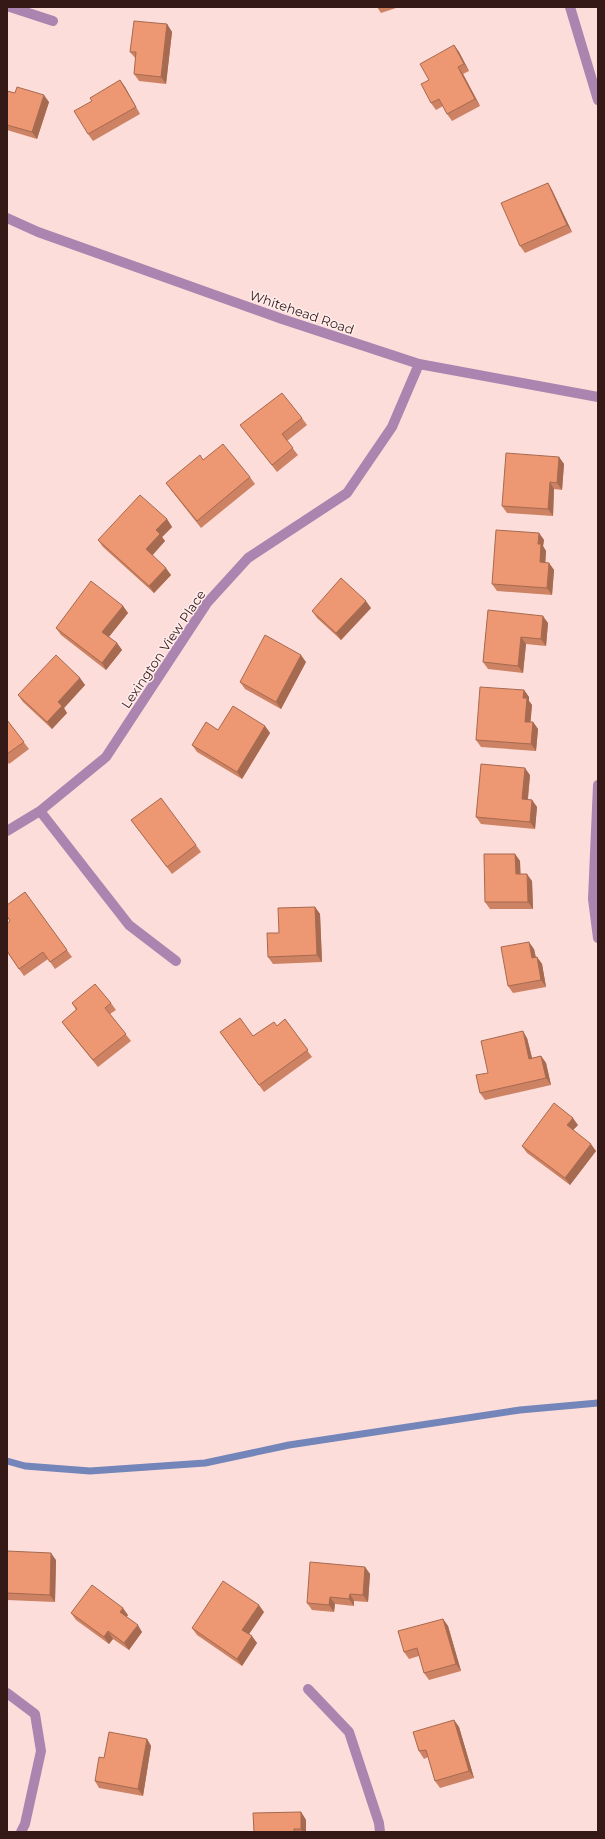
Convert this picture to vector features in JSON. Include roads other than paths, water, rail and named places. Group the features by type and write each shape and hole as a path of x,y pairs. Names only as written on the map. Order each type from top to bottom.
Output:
{"street":[{"path":"10,7 53,21"},
{"path":"570,7 598,100"},
{"name":"Whitehead Road","path":"7,218 38,232 282,319 419,364 598,397"},
{"name":"Lexington View Place","path":"7,831 40,811 106,757 207,603 248,558 347,493 392,427 419,364"},
{"path":"598,785 593,899 598,938"},
{"path":"40,811 129,925 176,960"},
{"path":"308,1689 349,1732 379,1823 380,1832"},
{"path":"7,1693 35,1714 41,1751 25,1824 20,1832"}],"waterway":[{"path":"7,1461 25,1466 90,1471 205,1463 289,1445 520,1410 598,1403"}]}
